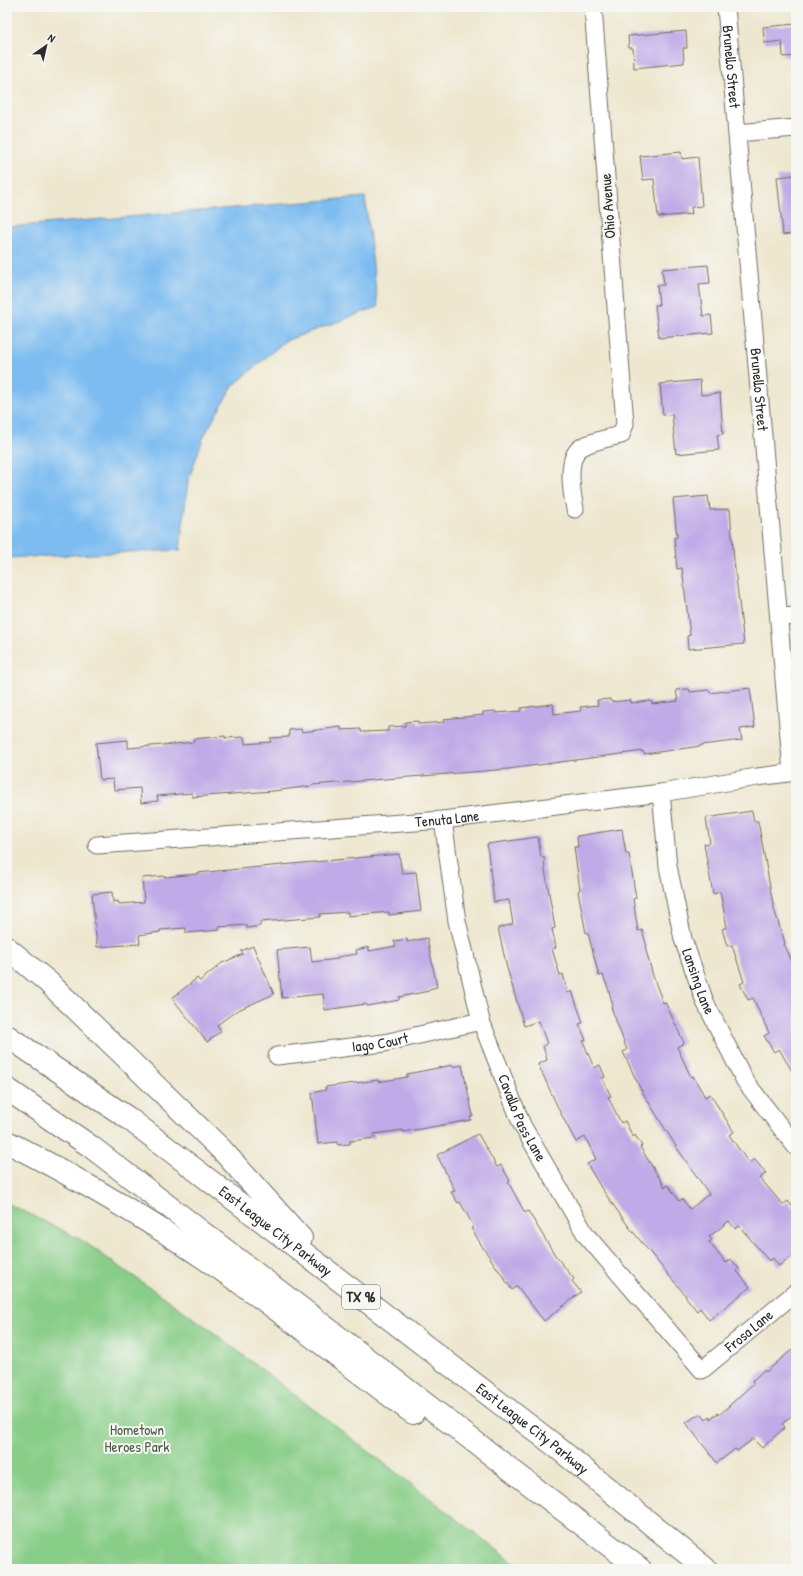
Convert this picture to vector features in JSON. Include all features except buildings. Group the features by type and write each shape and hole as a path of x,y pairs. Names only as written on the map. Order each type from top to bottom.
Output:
{"main road":[{"path":"7,948 48,982 222,1150 336,1278"},
{"name":"East League City Parkway","path":"7,1036 128,1118 553,1444 706,1569"},
{"path":"7,1089 90,1146 640,1569"},
{"path":"7,1142 101,1194 172,1237 251,1291 446,1438 548,1498"}],"street":[{"name":"Ohio Avenue","path":"576,509 571,486 572,460 580,447 621,435 625,424 593,7"},
{"name":"Brunello Street","path":"726,7 753,337 788,617 794,772"},
{"path":"737,133 796,128"},
{"name":"Tenuta Lane","path":"97,845 443,820 661,793 794,772"},
{"name":"Lansing Lane","path":"661,793 668,866 683,939 705,1002 745,1081 796,1147"},
{"name":"Cavallo Pass Lane","path":"443,820 457,921 482,1021 522,1125 586,1235 702,1370"},
{"name":"Iago Court","path":"277,1056 384,1043 482,1021"},
{"name":"Frosa Lane","path":"702,1370 796,1292"}],"green space":[{"name":"Hometown Heroes Park","path":"7,1203 80,1239 205,1326 522,1569 7,1569"}],"water":[{"path":"365,197 378,307 285,341 232,387 204,436 188,481 180,550 7,558 7,227"}]}
